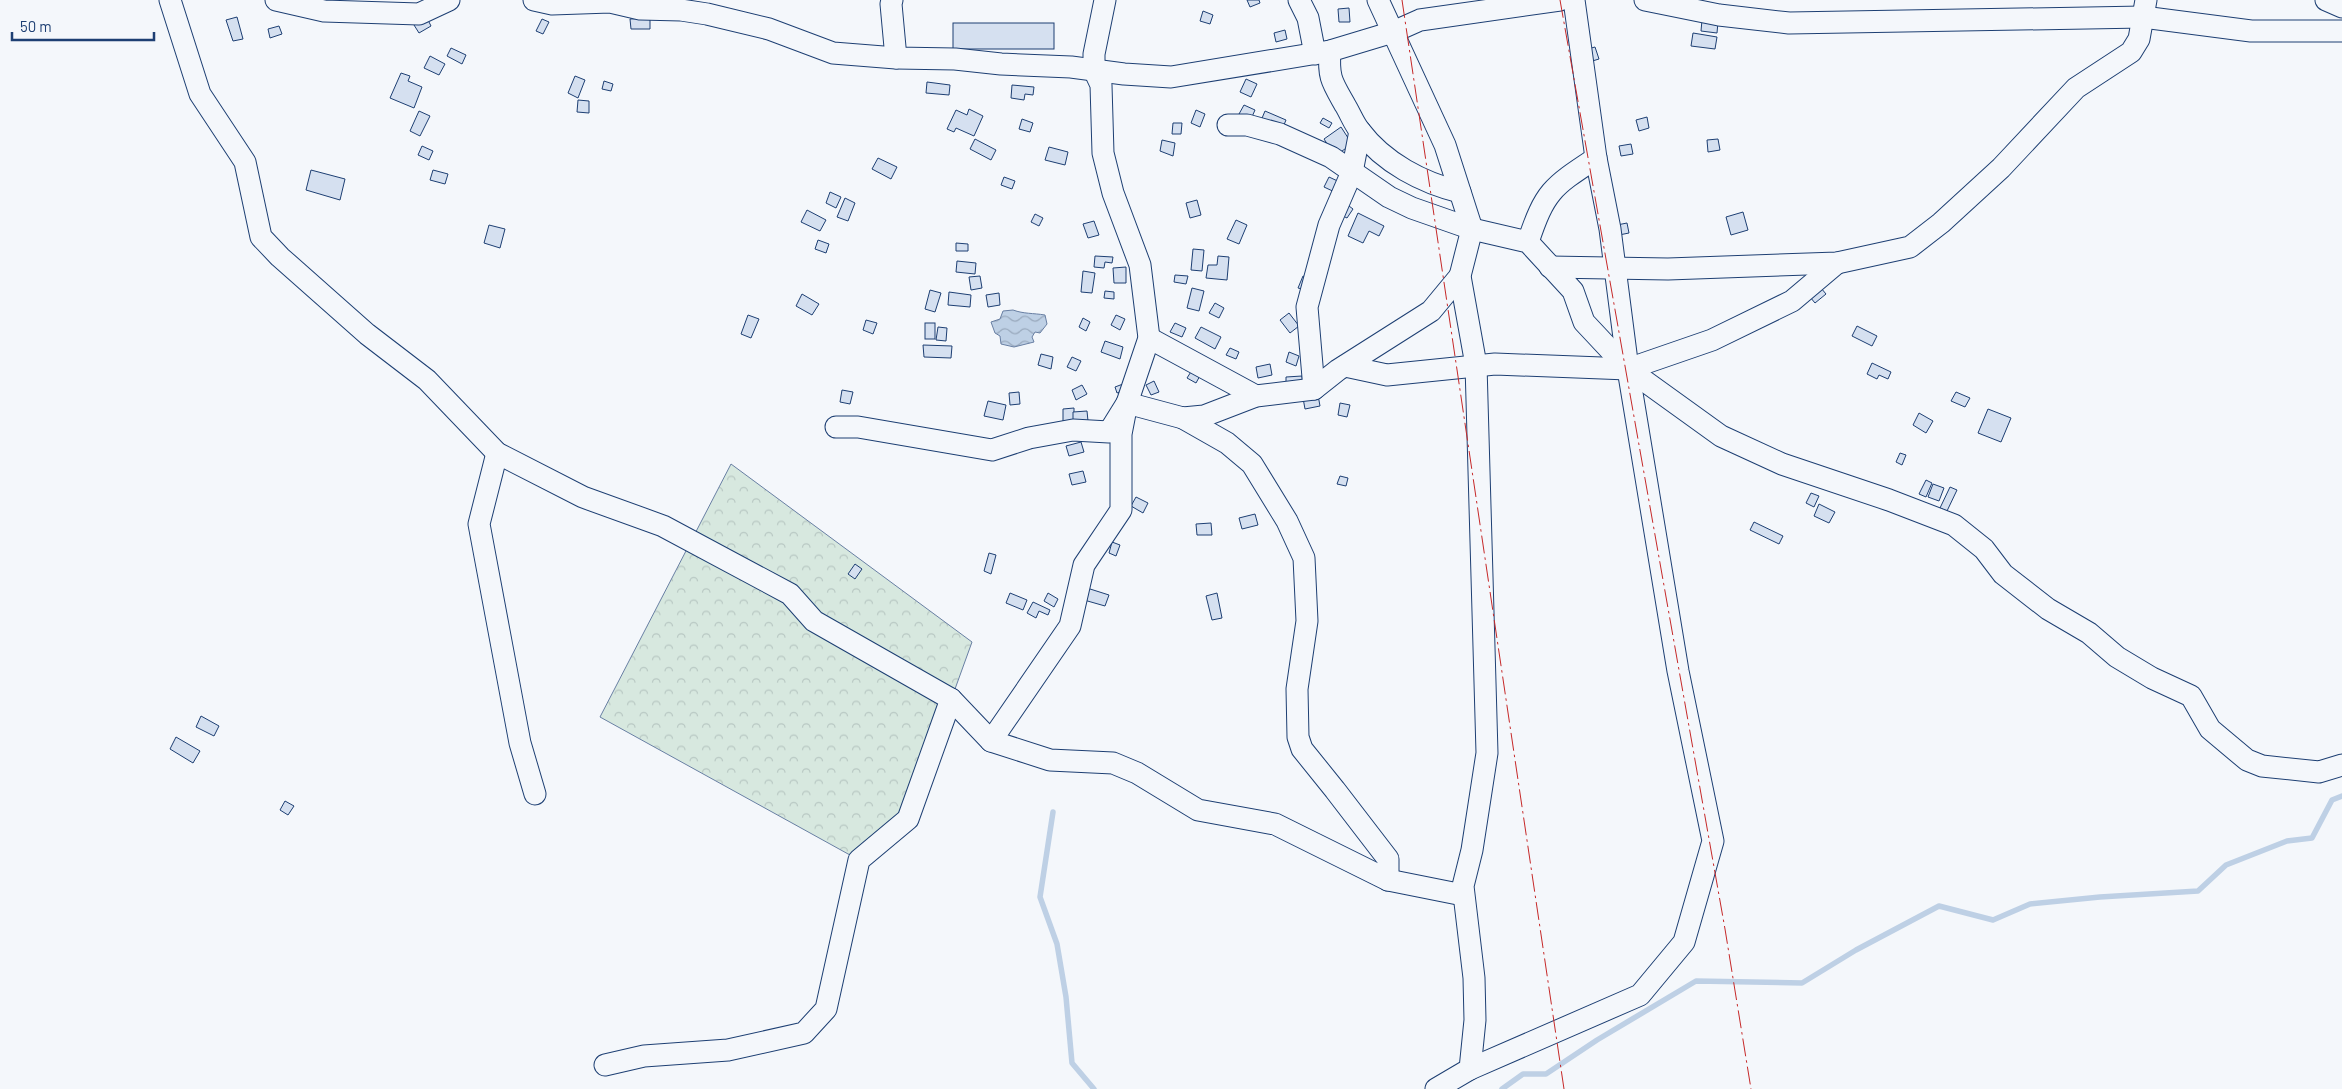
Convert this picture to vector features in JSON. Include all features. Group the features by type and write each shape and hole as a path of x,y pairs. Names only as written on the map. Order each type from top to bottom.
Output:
{"street":[{"path":"170,0 200,94 245,162 261,237 280,257 367,334 427,380 497,453 583,497 663,526 790,594 814,622 951,699 991,741 1050,760 1113,763 1137,772 1198,810 1275,824 1388,880 1463,895"},
{"path":"276,0 324,12 409,14 419,14 449,0"},
{"path":"534,0 552,4 572,1 610,2 640,9 707,14 769,29 833,54 955,59 1001,64 1071,67 1170,77 1322,53 1393,32 1420,20 1560,0"},
{"path":"892,0 896,58"},
{"path":"991,741 1070,626 1084,565 1121,510 1121,434 1127,403 1149,338 1140,265 1114,193 1103,153 1100,86 1094,70 1094,54 1105,0"},
{"path":"1300,0 1322,53 1328,73 1360,131 1375,148 1400,168 1441,187 1460,192"},
{"path":"1183,418 1204,416 1256,396 1314,389 1345,366 1432,311 1460,276 1472,229 1445,145 1378,0"},
{"path":"1436,1089 1470,1069 1640,995 1684,942 1713,841 1678,671 1628,369 1615,267 1596,158 1574,0"},
{"path":"1646,0 1719,16 1789,23 2145,9 2251,31 2342,31"},
{"path":"2326,0 2342,6"},
{"path":"1550,267 1615,267 1668,270 1837,263 1910,247 1941,223 2001,168 2076,88 2131,52 2139,39 2145,9"},
{"path":"1228,124 1247,125 1280,134 1331,157 1389,197 1412,208 1472,229 1528,242 1573,291 1584,322 1628,369 1721,436 1782,464 1889,500 1954,525 1984,550 2002,574 2048,608 2089,633 2117,657 2152,678 2191,696 2210,729 2247,760 2262,766 2319,772 2342,765"},
{"path":"1314,389 1307,307 1329,225 1352,172 1360,131"},
{"path":"1528,242 1546,197 1558,183 1596,158"},
{"path":"1345,366 1387,375 1495,364 1628,369 1712,340 1792,301 1837,263"},
{"path":"1460,276 1476,365 1487,753 1472,850 1463,886 1474,978 1475,1020 1470,1069"},
{"path":"1149,338 1256,396"},
{"path":"1127,403 1183,418 1228,443 1252,464 1287,521 1304,558 1307,621 1296,689 1298,738 1302,749 1388,859 1388,880"},
{"path":"836,427 858,427 992,450 1029,438 1073,430 1108,432 1127,403"},
{"path":"497,453 479,524 520,743 535,794"},
{"path":"605,1065 644,1056 728,1050 804,1033 826,1009 858,860 908,819 951,699"}],"green space":[{"path":"731,464 972,642 908,819 859,860 600,717"}],"water":[{"path":"1013,310 1045,315 1047,324 1040,333 1035,332 1032,337 1034,342 1014,347 1001,344 1000,336 995,333 991,322 1000,319 1003,311"}],"building":[{"path":"1247,0 1259,0 1260,3 1250,7"},
{"path":"1349,8 1350,22 1339,22 1338,9"},
{"path":"1203,11 1213,15 1210,24 1200,21"},
{"path":"237,17 243,39 233,41 226,20"},
{"path":"427,18 431,26 419,33 414,25"},
{"path":"650,18 650,29 631,29 630,19"},
{"path":"542,19 549,22 543,34 536,31"},
{"path":"1702,20 1718,22 1717,33 1701,31"},
{"path":"953,23 1054,23 1054,49 953,49"},
{"path":"279,26 282,34 270,38 268,29"},
{"path":"1285,30 1287,39 1276,42 1274,33"},
{"path":"1693,33 1717,37 1715,49 1691,46"},
{"path":"1595,47 1599,59 1589,62 1584,50"},
{"path":"451,48 466,55 462,64 447,56"},
{"path":"430,56 445,64 439,75 424,68"},
{"path":"401,73 410,76 408,81 422,87 414,108 390,98"},
{"path":"575,76 585,80 578,98 568,93"},
{"path":"1246,79 1257,84 1251,97 1240,92"},
{"path":"604,81 613,84 611,91 602,89"},
{"path":"927,82 950,85 949,95 926,93"},
{"path":"1012,85 1034,87 1033,95 1025,94 1024,100 1011,98"},
{"path":"578,100 589,101 589,113 577,112"},
{"path":"1244,105 1255,110 1251,119 1239,114"},
{"path":"969,109 983,116 974,136 956,128 954,132 947,129 956,110 967,115"},
{"path":"1196,110 1205,114 1200,127 1191,123"},
{"path":"419,111 430,116 420,136 410,131"},
{"path":"1265,111 1286,120 1281,132 1260,123"},
{"path":"1647,117 1649,128 1639,131 1636,120"},
{"path":"1323,118 1332,123 1329,128 1320,123"},
{"path":"1022,119 1033,123 1030,132 1019,129"},
{"path":"1173,123 1182,123 1181,134 1172,134"},
{"path":"1341,127 1352,144 1335,156 1324,139"},
{"path":"975,139 996,150 991,160 970,149"},
{"path":"1718,139 1720,150 1708,152 1707,140"},
{"path":"1162,140 1175,143 1173,156 1160,151"},
{"path":"1631,144 1633,154 1621,156 1619,146"},
{"path":"422,146 433,151 429,160 418,155"},
{"path":"1049,147 1068,152 1065,165 1045,160"},
{"path":"878,158 897,167 891,179 872,169"},
{"path":"311,170 345,179 340,200 306,190"},
{"path":"433,170 448,174 445,184 430,180"},
{"path":"1004,177 1015,181 1012,189 1001,185"},
{"path":"1329,177 1344,184 1339,194 1324,187"},
{"path":"830,192 841,197 836,208 826,203"},
{"path":"845,198 855,203 848,221 837,217"},
{"path":"1197,200 1201,215 1190,218 1186,203"},
{"path":"1345,203 1353,209 1347,218 1339,214"},
{"path":"807,210 826,220 820,231 801,222"},
{"path":"1743,212 1748,230 1731,235 1726,217"},
{"path":"1358,213 1384,226 1379,236 1369,231 1363,243 1348,236"},
{"path":"1035,214 1043,218 1039,226 1031,222"},
{"path":"1236,220 1247,225 1239,244 1227,239"},
{"path":"1094,221 1099,235 1088,238 1083,224"},
{"path":"1627,223 1629,233 1619,235 1617,225"},
{"path":"489,225 505,229 500,248 484,243"},
{"path":"818,240 829,244 826,253 815,249"},
{"path":"956,243 968,244 968,251 956,251"},
{"path":"1193,249 1204,250 1202,271 1191,270"},
{"path":"1095,256 1113,257 1112,263 1105,262 1104,268 1094,267"},
{"path":"1218,256 1229,257 1227,280 1206,278 1208,265 1217,265"},
{"path":"957,261 976,263 975,274 956,272"},
{"path":"1126,267 1126,283 1114,283 1113,268"},
{"path":"1083,271 1095,273 1092,293 1081,292"},
{"path":"1175,275 1188,276 1186,284 1174,282"},
{"path":"980,276 982,288 971,290 969,277"},
{"path":"1303,276 1310,279 1306,290 1298,288"},
{"path":"1192,288 1204,291 1199,311 1187,308"},
{"path":"1821,288 1826,294 1815,303 1810,297"},
{"path":"930,290 941,293 935,312 925,309"},
{"path":"1105,291 1114,292 1114,299 1104,298"},
{"path":"949,292 971,295 970,307 948,305"},
{"path":"999,293 1000,305 988,307 986,295"},
{"path":"802,294 819,304 812,315 796,306"},
{"path":"1215,303 1224,308 1219,318 1209,313"},
{"path":"1289,313 1299,326 1290,333 1280,320"},
{"path":"748,315 759,319 751,338 741,334"},
{"path":"1116,315 1125,319 1120,330 1111,325"},
{"path":"1083,318 1090,322 1086,331 1079,327"},
{"path":"866,320 877,323 873,334 863,330"},
{"path":"925,323 935,323 935,339 925,339"},
{"path":"1175,323 1186,328 1182,337 1170,332"},
{"path":"1857,326 1877,336 1872,346 1852,336"},
{"path":"938,327 947,328 946,341 936,340"},
{"path":"1201,327 1221,337 1215,349 1195,338"},
{"path":"1105,341 1123,347 1120,359 1101,352"},
{"path":"923,345 952,346 951,358 924,357"},
{"path":"1230,348 1239,352 1236,359 1226,355"},
{"path":"1289,352 1299,356 1296,366 1286,362"},
{"path":"1041,354 1053,357 1051,369 1038,365"},
{"path":"1072,357 1081,361 1076,371 1067,367"},
{"path":"1872,363 1891,372 1888,379 1879,375 1877,379 1867,374"},
{"path":"1270,364 1272,375 1258,378 1256,367"},
{"path":"1194,367 1202,372 1196,383 1187,378"},
{"path":"1302,376 1303,386 1286,387 1286,377"},
{"path":"1154,381 1159,392 1151,395 1146,385"},
{"path":"1123,384 1125,390 1117,393 1115,387"},
{"path":"1082,385 1087,394 1076,400 1072,390"},
{"path":"842,390 853,392 850,404 840,402"},
{"path":"1019,392 1020,404 1010,405 1009,393"},
{"path":"1956,392 1970,398 1965,407 1951,401"},
{"path":"1318,395 1320,406 1305,409 1303,398"},
{"path":"988,401 1006,405 1003,420 984,416"},
{"path":"1340,403 1350,405 1347,417 1338,415"},
{"path":"1074,408 1074,421 1063,422 1063,409"},
{"path":"1988,409 2011,418 2001,442 1978,433"},
{"path":"1087,411 1088,421 1073,422 1073,412"},
{"path":"1919,413 1933,421 1926,433 1913,425"},
{"path":"1081,442 1084,452 1069,456 1066,446"},
{"path":"1900,453 1906,455 1902,465 1896,462"},
{"path":"1083,471 1086,482 1072,485 1069,474"},
{"path":"1340,476 1348,478 1346,486 1337,484"},
{"path":"1926,480 1932,483 1926,497 1919,494"},
{"path":"1933,484 1944,488 1939,501 1928,497"},
{"path":"1950,487 1957,490 1947,511 1940,508"},
{"path":"1811,493 1819,496 1814,507 1806,503"},
{"path":"1136,497 1148,503 1143,513 1131,506"},
{"path":"1819,504 1835,512 1829,523 1814,516"},
{"path":"1255,514 1258,525 1242,529 1239,518"},
{"path":"1754,522 1783,536 1779,544 1750,530"},
{"path":"1211,523 1212,535 1197,535 1196,524"},
{"path":"1112,542 1120,545 1116,556 1109,553"},
{"path":"989,553 996,555 991,574 984,571"},
{"path":"855,564 862,569 855,579 848,574"},
{"path":"1087,588 1109,595 1105,606 1084,600"},
{"path":"1010,593 1027,600 1023,610 1006,603"},
{"path":"1048,593 1058,599 1054,607 1044,601"},
{"path":"1217,593 1222,618 1212,620 1206,596"},
{"path":"1033,602 1050,610 1048,615 1039,611 1036,618 1027,613"},
{"path":"201,716 219,726 214,736 196,727"},
{"path":"176,737 200,751 193,763 170,749"},
{"path":"285,801 294,806 288,815 280,810"}],"waterway":[{"path":"1502,1089 1523,1074 1546,1074 1597,1040 1696,981 1802,983 1856,950 1939,906 1993,920 2030,904 2100,897 2198,891 2226,865 2287,841 2312,838 2332,800 2342,796"},
{"path":"1053,812 1040,897 1057,944 1066,997 1072,1063 1094,1089"}],"power":[{"path":"1402,0 1564,1089"},
{"path":"1560,0 1725,929 1751,1089"}]}
